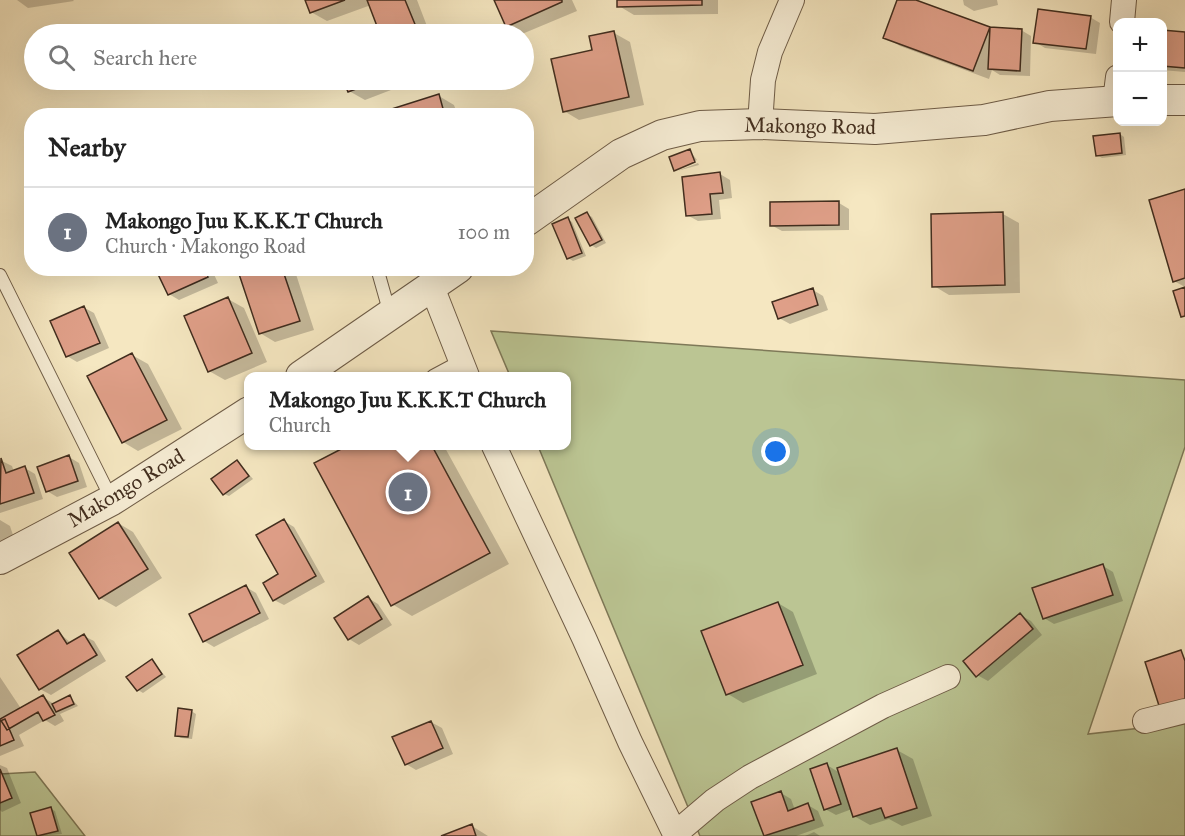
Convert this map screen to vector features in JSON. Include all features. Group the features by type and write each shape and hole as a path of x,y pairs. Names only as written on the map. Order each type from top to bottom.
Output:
{"street":[{"path":"760,124 763,80 792,0"},
{"path":"1122,18 1124,0"},
{"name":"Makongo Road","path":"534,214 621,154 662,135 700,126 760,124 875,129 928,125 984,120 1113,94"},
{"path":"1167,100 1185,100"},
{"path":"307,372 447,276"},
{"path":"432,287 464,369"},
{"name":"Makongo Road","path":"0,559 112,500 244,415"},
{"path":"496,450 630,742 676,835 715,800 750,777 883,706 948,677"},
{"path":"1145,721 1185,711"}],"lane":[{"path":"0,275 112,500"},
{"path":"379,276 391,315"}],"green space":[{"path":"491,331 1185,380 1185,447 1088,734 1185,723 1185,836 700,836 540,450 571,450 571,372 508,372"},
{"path":"35,772 85,836 0,836 0,774"}],"building":[{"path":"305,0 345,0 310,13"},
{"path":"367,0 405,0 415,24 376,24"},
{"path":"494,0 562,0 513,24 505,24"},
{"path":"617,0 702,0 702,5 617,7"},
{"path":"897,0 916,0 990,27 973,71 883,38"},
{"path":"1038,9 1091,16 1086,49 1033,43"},
{"path":"990,27 1022,29 1020,71 988,69"},
{"path":"1167,30 1185,32 1185,68 1167,66"},
{"path":"614,31 629,97 563,112 551,59 592,50 589,36"},
{"path":"439,94 443,108 395,108"},
{"path":"1120,133 1122,153 1096,156 1093,136"},
{"path":"690,149 695,162 674,171 669,157"},
{"path":"720,172 723,193 710,194 712,214 686,216 682,177"},
{"path":"1185,189 1185,278 1173,282 1149,200"},
{"path":"839,201 839,225 770,226 770,202"},
{"path":"587,212 602,240 590,246 575,218"},
{"path":"1003,212 1005,285 932,287 931,214"},
{"path":"568,217 582,253 567,259 552,224"},
{"path":"159,276 208,276 208,277 168,295"},
{"path":"240,276 285,276 300,321 259,334"},
{"path":"1185,287 1185,316 1181,317 1173,291"},
{"path":"813,288 818,305 778,319 772,302"},
{"path":"228,297 252,353 208,372 184,316"},
{"path":"84,306 100,343 66,357 50,321"},
{"path":"132,353 167,420 122,443 87,376"},
{"path":"339,450 434,450 490,553 391,606 314,463"},
{"path":"69,455 78,481 46,492 37,467"},
{"path":"1,458 6,473 25,466 34,493 0,504"},
{"path":"237,460 249,476 223,495 211,479"},
{"path":"284,519 316,576 273,601 263,583 278,574 256,535"},
{"path":"118,522 148,569 99,599 69,553"},
{"path":"1103,564 1113,595 1043,619 1032,588"},
{"path":"246,585 260,613 203,642 189,614"},
{"path":"368,596 382,619 348,640 334,618"},
{"path":"778,602 803,665 726,695 701,631"},
{"path":"1020,613 1033,629 976,677 963,661"},
{"path":"58,630 67,644 84,634 97,655 39,690 17,655"},
{"path":"1181,650 1185,661 1185,707 1162,715 1145,662"},
{"path":"152,659 162,674 137,691 126,677"},
{"path":"43,695 55,715 43,721 38,712 7,730 0,719"},
{"path":"70,695 74,704 56,712 52,704"},
{"path":"178,708 192,710 188,737 175,736"},
{"path":"5,719 14,740 0,746 0,721"},
{"path":"431,721 443,748 405,765 392,737"},
{"path":"897,748 917,808 885,818 881,808 853,817 837,768"},
{"path":"827,763 841,804 824,810 810,769"},
{"path":"0,769 12,798 0,803"},
{"path":"781,791 788,811 808,803 814,820 764,836 751,802"},
{"path":"51,807 58,831 37,836 30,813"},
{"path":"472,824 476,836 441,836"}],"place":[{"name":"Makongo Juu K.K.K.T Church","path":"408,492"}]}
